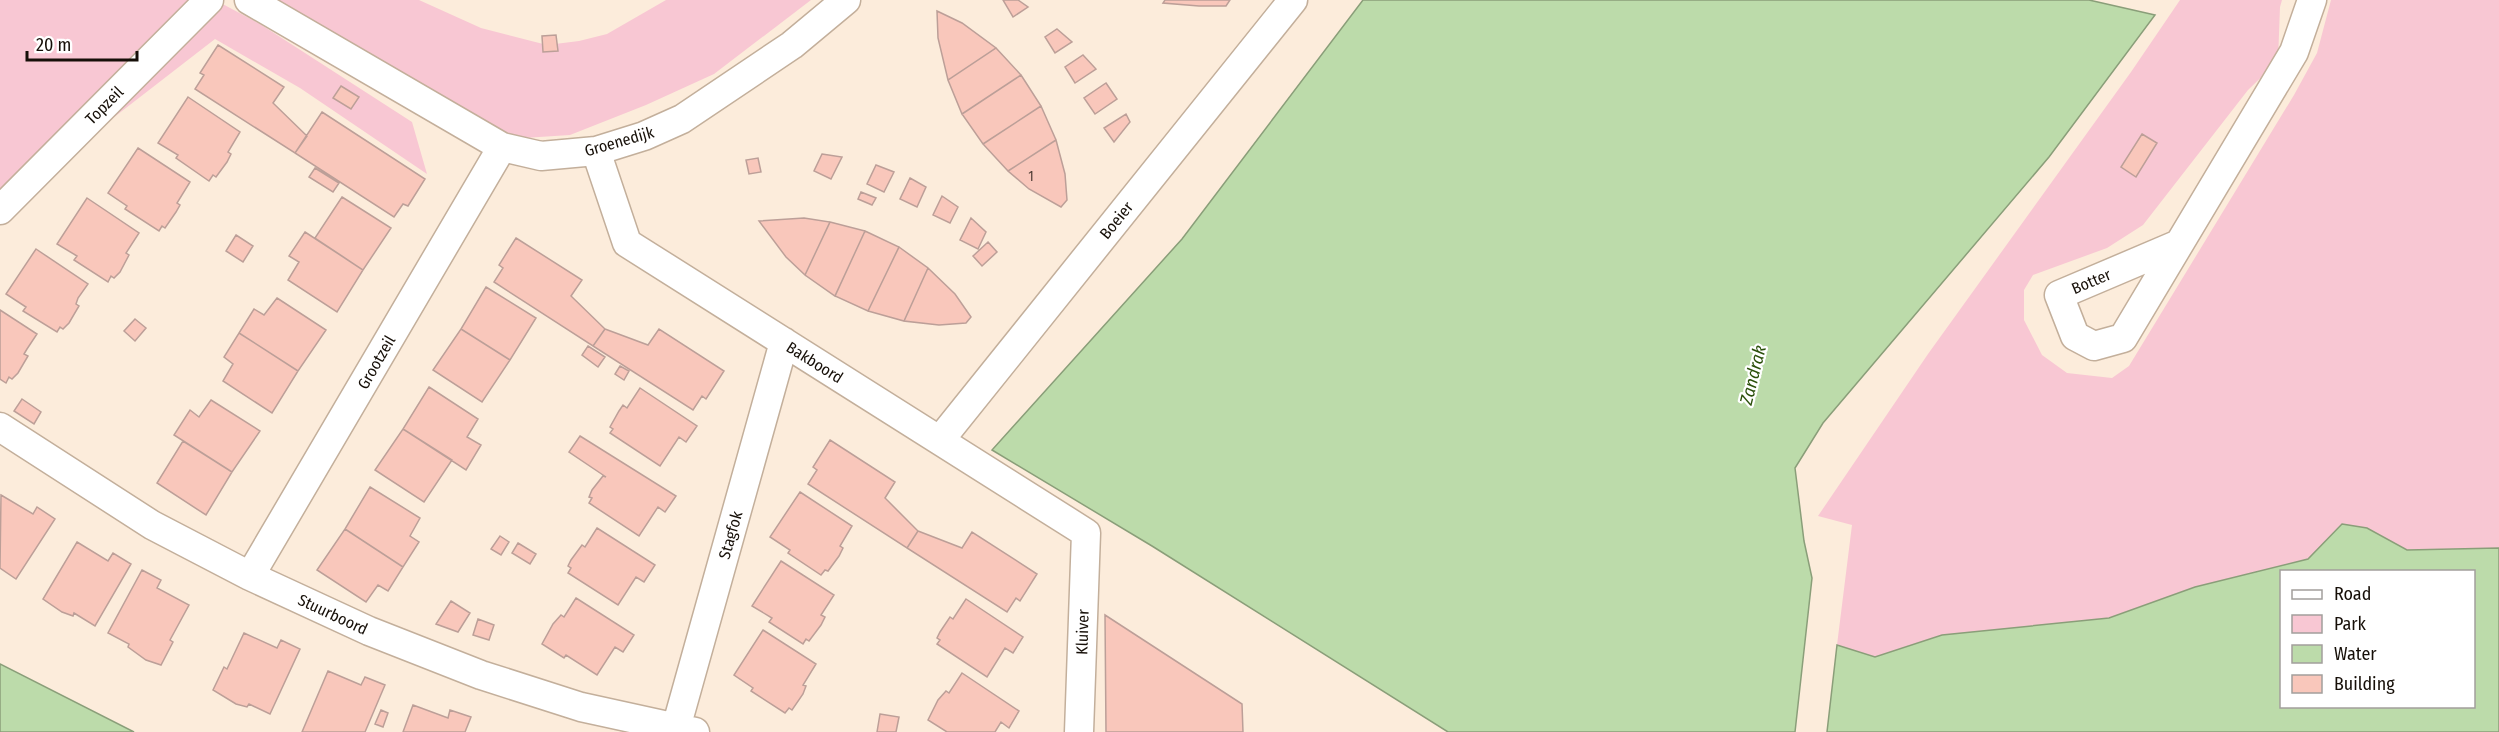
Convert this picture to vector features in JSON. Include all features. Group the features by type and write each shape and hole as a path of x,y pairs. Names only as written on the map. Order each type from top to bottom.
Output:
{"street":[{"name":"Topzeil","path":"0,210 209,0"},
{"name":"Groenedijk","path":"249,0 502,147 541,156 596,151 644,136 682,119 792,45 846,0"},
{"name":"Boeier","path":"940,440 1293,0"},
{"path":"2179,244 2294,52 2312,0"},
{"name":"Grootzeil","path":"250,576 502,147"},
{"name":"Bakboord","path":"596,151 627,243 1086,533"},
{"name":"Stagfok","path":"686,730 784,342"},
{"name":"Stuurboord","path":"0,428 152,525 250,576 369,631 482,675 581,707 686,730"},
{"name":"Kluiver","path":"1079,732 1086,533"}],"green space":[{"path":"0,0 215,0 260,24 412,122 427,174 300,88 215,39 82,142 0,221"},
{"path":"277,0 419,0 481,28 547,45 579,41 607,34 666,0 811,0 714,74 646,105 570,135 506,139"},
{"path":"2180,0 2282,0 2278,61 2248,90 2143,225 2107,248 2033,275 2024,290 2024,320 2042,355 2067,373 2112,378 2129,366 2294,95 2317,53 2331,0 2499,0 2499,548 2407,550 2367,528 2342,524 2308,559 2195,587 2109,618 1942,635 1875,657 1837,645 1852,525 1818,516 1928,354 2131,72"}],"water":[{"name":"Zandrak","path":"1363,0 2089,0 2155,15 2049,157 1823,423 1795,468 1804,541 1812,578 1795,732 1448,732 1152,546 992,450 1182,239"},
{"path":"2342,524 2367,528 2407,550 2499,548 2499,732 1827,732 1837,645 1875,657 1942,635 2109,618 2195,587 2308,559"},
{"path":"0,664 134,732 0,732"}],"building":[{"path":"1003,0 1018,0 1028,7 1013,17"},
{"path":"1165,0 1230,0 1226,6 1199,6 1163,3"},
{"path":"937,11 962,23 996,48 948,80 938,38"},
{"path":"1057,29 1072,42 1055,53 1045,37"},
{"path":"556,35 558,51 543,52 542,36"},
{"path":"218,45 284,87 273,103 307,136 295,153 195,89 204,75 200,73"},
{"path":"996,48 1021,75 962,114 948,80"},
{"path":"1083,55 1096,69 1075,83 1065,67"},
{"path":"1021,75 1041,106 983,144 962,114"},
{"path":"1106,83 1117,99 1095,114 1084,98"},
{"path":"341,86 359,97 351,109 333,98"},
{"path":"188,97 240,132 228,152 231,154 227,162 216,177 213,175 209,181 176,158 178,155 158,143"},
{"path":"1041,106 1056,140 1008,171 983,144"},
{"path":"322,112 425,179 408,206 403,204 394,217 295,153"},
{"path":"1126,114 1130,122 1114,142 1104,128"},
{"path":"2142,134 2157,143 2136,177 2121,167"},
{"path":"1056,140 1065,174 1067,200 1061,207 1029,189 1008,171"},
{"path":"138,148 190,182 177,203 180,205 176,212 165,228 162,226 159,231 125,209 127,206 108,193"},
{"path":"822,154 842,157 831,179 814,171"},
{"path":"758,158 761,172 749,174 746,160"},
{"path":"876,165 894,172 884,192 867,184"},
{"path":"315,168 339,183 333,192 309,177"},
{"path":"910,178 926,187 917,207 900,199"},
{"path":"861,192 876,198 872,205 858,199"},
{"path":"942,196 958,207 950,223 933,215"},
{"path":"342,197 391,228 363,270 315,238"},
{"path":"87,198 139,233 126,253 129,255 120,272 114,278 111,276 108,282 74,260 77,256 57,244"},
{"path":"804,218 830,222 805,275 786,257 759,221"},
{"path":"971,218 986,232 978,249 960,240"},
{"path":"830,222 865,231 835,296 805,275"},
{"path":"865,231 899,247 868,311 835,296"},
{"path":"305,232 363,270 337,312 288,280 299,262 289,256"},
{"path":"236,235 253,246 243,262 226,251"},
{"path":"516,238 582,280 571,296 605,329 593,346 494,282 503,268 499,265"},
{"path":"988,242 997,252 982,266 973,256"},
{"path":"899,247 928,268 904,321 868,311"},
{"path":"36,249 88,284 78,298 76,304 79,306 69,323 63,329 60,327 57,332 23,311 26,307 6,294"},
{"path":"928,268 955,294 971,317 966,323 939,325 904,321"},
{"path":"486,287 536,318 510,360 461,329"},
{"path":"277,298 326,330 298,371 239,333 254,309 264,315"},
{"path":"0,310 37,334 24,354 28,356 18,373 12,379 9,377 6,383 0,379"},
{"path":"135,319 146,328 135,341 124,331"},
{"path":"461,329 510,360 482,402 433,370"},
{"path":"605,329 648,345 659,329 724,371 706,399 702,396 693,410 593,346"},
{"path":"239,333 298,371 272,413 223,381 233,364 224,357"},
{"path":"588,346 605,357 598,367 582,355"},
{"path":"620,366 629,371 624,380 615,374"},
{"path":"429,387 478,419 467,437 481,445 466,470 403,429"},
{"path":"640,388 697,426 686,442 679,437 660,466 610,433 613,429 610,427 623,405 627,408"},
{"path":"22,399 41,412 34,424 14,411"},
{"path":"211,400 260,431 232,472 174,435 190,410 199,417"},
{"path":"403,429 452,460 424,502 375,470"},
{"path":"580,436 676,496 665,512 658,507 639,536 589,503 592,490 603,476 606,477 569,452"},
{"path":"830,440 895,482 885,498 918,531 907,548 808,484 817,470 813,467"},
{"path":"183,441 232,472 206,515 157,483"},
{"path":"370,487 420,518 410,536 419,542 403,567 345,529"},
{"path":"800,492 852,526 840,546 843,548 839,556 828,571 825,570 821,575 788,553 790,550 770,537"},
{"path":"1,495 33,514 37,507 55,519 16,579 0,568"},
{"path":"597,528 655,565 644,582 636,577 618,605 568,573 571,560 582,545 585,547"},
{"path":"345,529 403,567 388,591 378,585 366,602 317,570"},
{"path":"918,531 962,548 972,532 1037,574 1020,601 1016,598 1007,612 907,548"},
{"path":"500,536 509,542 501,555 491,549"},
{"path":"77,542 108,561 113,553 131,564 95,626 74,613 73,616 62,612 43,599"},
{"path":"518,543 536,554 530,564 512,553"},
{"path":"781,561 834,595 821,615 825,617 821,625 809,641 806,639 803,644 769,622 772,618 752,606"},
{"path":"142,570 161,580 157,588 189,605 170,640 173,642 161,665 146,660 128,647 129,644 108,633"},
{"path":"576,598 634,635 623,652 615,647 597,675 566,655 564,658 542,644 553,624 561,615 564,617"},
{"path":"966,599 1023,637 1013,653 1005,648 987,677 937,644 940,640 937,638 940,632 950,617 953,619"},
{"path":"451,601 470,613 458,632 436,624"},
{"path":"1105,615 1242,704 1243,732 1106,732"},
{"path":"478,619 494,625 489,640 473,635"},
{"path":"763,630 816,664 803,685 806,686 803,694 792,710 789,708 785,713 751,691 753,688 734,675"},
{"path":"244,633 277,648 281,640 300,649 270,714 249,704 247,707 236,704 213,690 224,667 227,669"},
{"path":"328,671 361,685 365,677 385,685 365,732 302,732"},
{"path":"962,673 1019,711 1009,728 1001,722 995,732 947,732 928,720 938,700 946,691 949,693"},
{"path":"413,705 448,718 450,710 471,717 465,732 403,732"},
{"path":"381,710 388,713 383,727 375,724"},
{"path":"880,714 899,717 896,732 877,732"}]}
